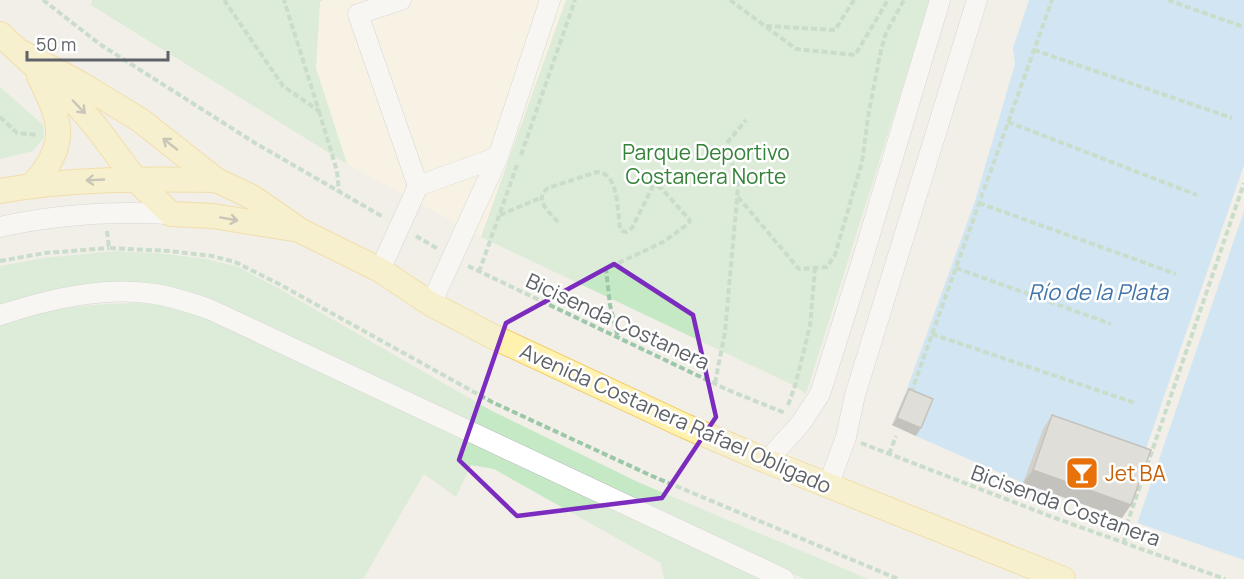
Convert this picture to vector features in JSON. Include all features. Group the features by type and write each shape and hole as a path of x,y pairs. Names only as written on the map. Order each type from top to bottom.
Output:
{"main road":[{"name":"Avenida Costanera Rafael Obligado","path":"0,34 86,115 135,179 171,214 213,216 301,231"},
{"name":"Avenida Costanera Rafael Obligado","path":"28,59 81,84 140,120 216,180 252,197 301,231 380,270 431,304 553,366 767,461 1063,579"},
{"path":"28,59 57,117 59,136 49,166 33,185"},
{"path":"0,191 33,185 96,179 216,180"}],"street":[{"path":"380,270 418,186 358,14 401,0"},
{"path":"431,304 498,157 550,0"},
{"path":"767,461 794,417 820,394 866,250 940,0"},
{"path":"828,486 846,437 855,395 977,0"},
{"path":"418,186 498,157"},
{"path":"0,227 51,218 104,213 171,214"},
{"path":"0,315 26,306 107,292 156,294 186,301 230,319 783,579"}],"path":[{"name":"Bicisenda Costanera","path":"43,0 100,45 255,143 452,258 714,383 794,417"},
{"path":"224,0 283,86 319,111"},
{"path":"284,0 337,171 339,192"},
{"path":"479,272 575,0"},
{"path":"730,0 796,49 855,55 888,0"},
{"path":"765,26 834,30 854,0"},
{"path":"738,197 799,269 827,267 835,255 862,162 881,50 886,33 904,0"},
{"path":"911,393 1052,0"},
{"path":"1168,0 1244,27"},
{"path":"1034,50 1232,118"},
{"path":"0,117 17,134 59,136"},
{"path":"714,383 725,332 738,197 738,187 727,143 746,120"},
{"path":"1008,122 1197,195"},
{"path":"499,215 540,198 548,188 597,172 604,172 613,183 620,227 622,231 627,232 632,228 653,186 662,189 690,221 663,242 606,269 610,305 618,338"},
{"path":"1124,543 1132,509 1244,183"},
{"path":"540,198 558,222"},
{"path":"979,203 1176,274"},
{"path":"104,213 109,248"},
{"path":"0,261 45,253 109,248 169,251 212,256 235,262 492,402 652,476 898,579"},
{"path":"794,417 795,386 810,326 815,268"},
{"path":"956,268 1111,324"},
{"path":"932,334 1135,403"},
{"path":"889,454 896,436"},
{"name":"Bicisenda Costanera","path":"846,437 1225,579"}],"highlighted area":[{"path":"614,264 693,315 716,417 662,498 517,516 459,460 506,323"}],"shaded area":[{"path":"323,0 566,0 481,237 347,164 316,68 320,2"}],"green space":[{"path":"92,0 323,0 320,2 316,68 347,164 91,5"},
{"name":"Parque Deportivo Costanera Norte","path":"566,0 930,0 806,394 795,386 481,237"},
{"path":"0,87 43,125 44,138 33,151 0,159"},
{"path":"114,251 166,254 206,259 236,266 490,410 640,483 868,579 804,579 244,315 183,291 0,307 0,266 43,258"},
{"path":"138,303 167,305 189,310 762,579 664,579 661,563 494,469 471,465 456,497 424,474 363,579 0,579 0,325 50,310"}],"water":[{"name":"Río de la Plata","path":"1029,0 1244,0 1244,560 1023,483 916,436 904,397 975,201 1015,64 1013,48"}],"pier":[{"path":"1244,165 1244,211 1137,524 1122,518"}],"building":[{"path":"909,389 933,399 921,428 897,418"},
{"name":"Jet BA","path":"1052,415 1151,450 1131,505 1033,470"}],"place":[{"name":"Jet BA","path":"1082,473"}]}
